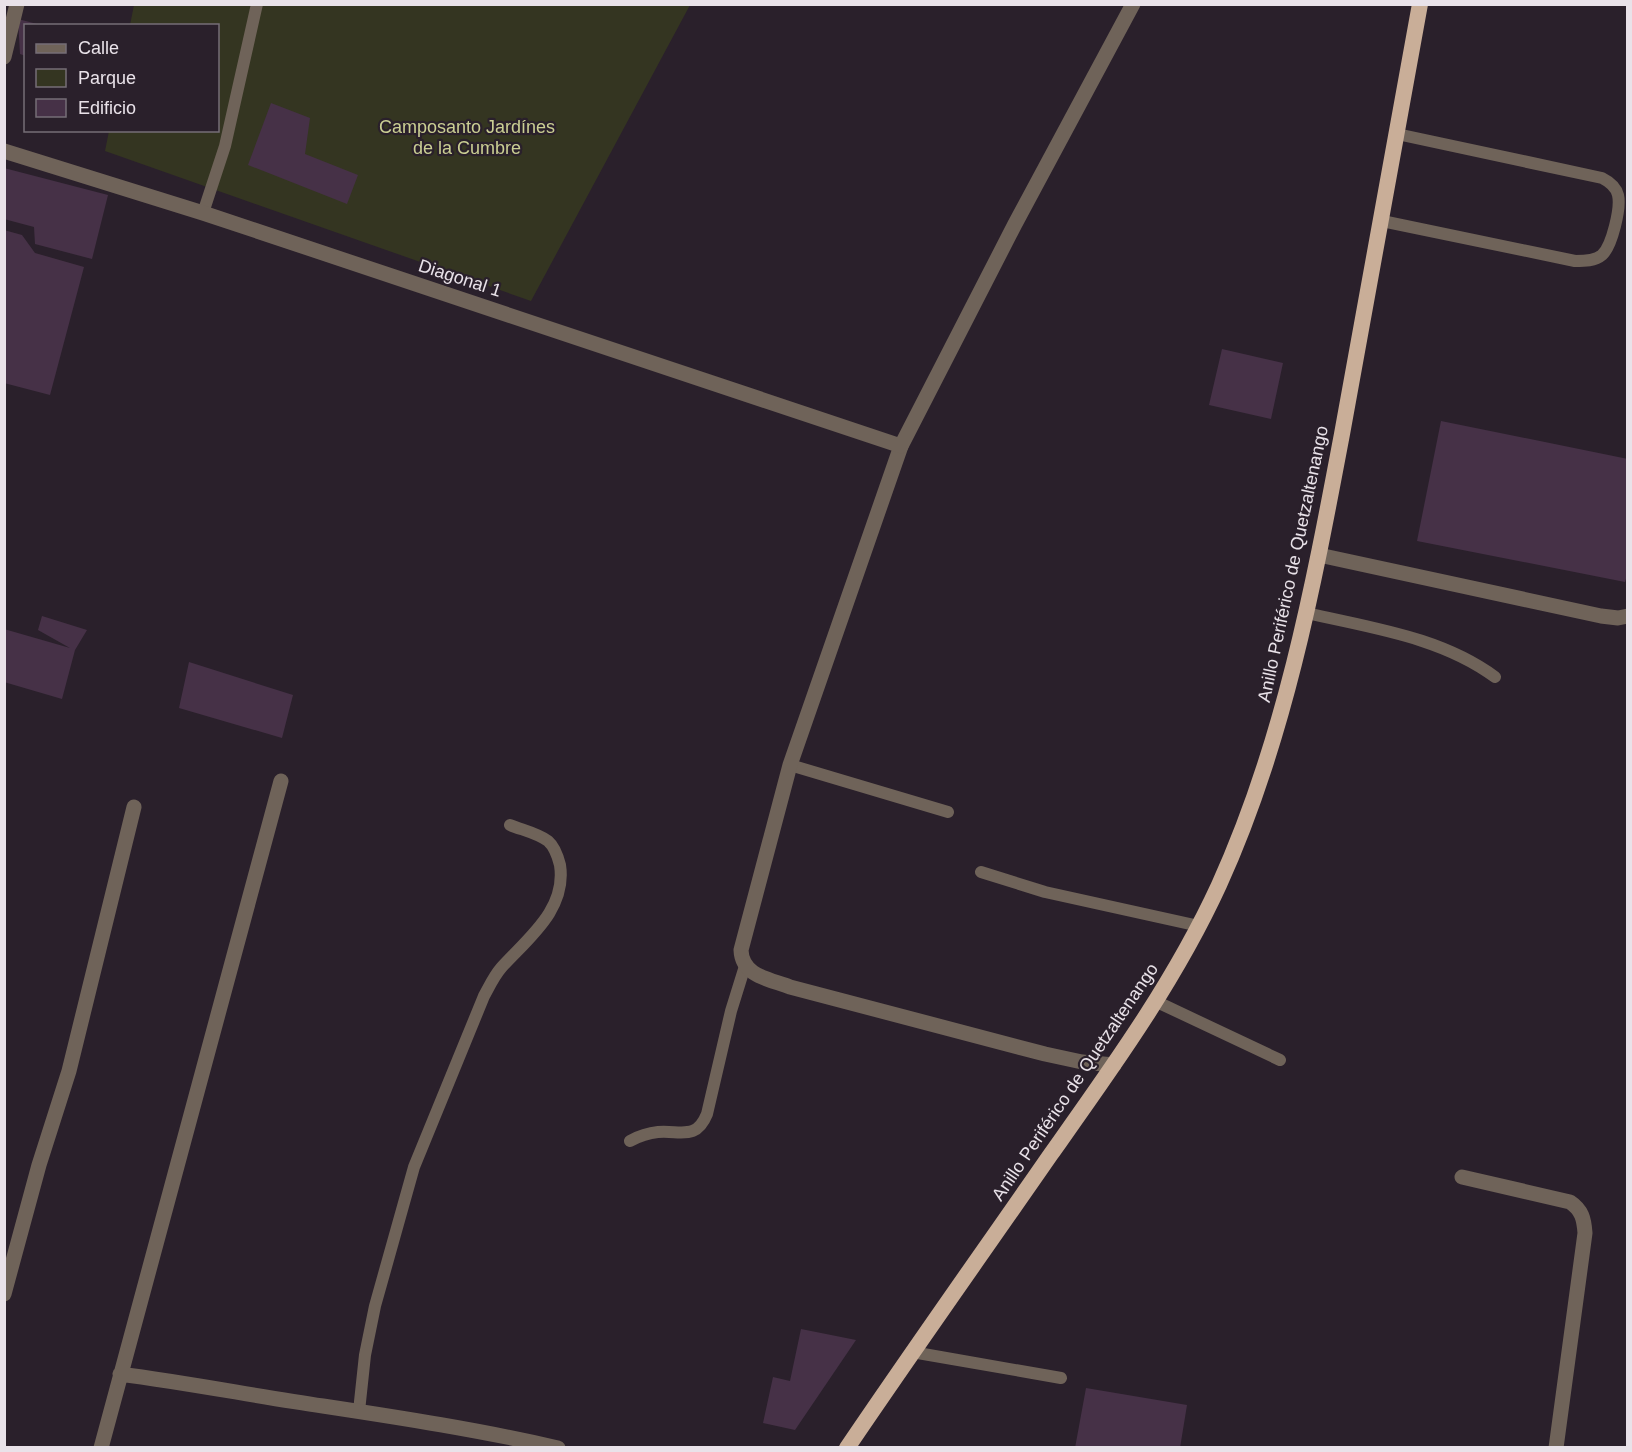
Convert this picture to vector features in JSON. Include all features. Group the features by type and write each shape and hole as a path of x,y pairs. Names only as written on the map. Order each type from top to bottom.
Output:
{"highway":[{"name":"Anillo Periférico de Quetzaltenango","path":"847,1448 1114,1065 1155,1001 1199,926 1253,801 1280,718 1307,613 1382,221 1420,4"}],"street":[{"path":"4,57 17,4"},
{"path":"1114,1065 1082,1062 1045,1054 790,987 760,976 745,966 741,959 741,950 790,765 901,446 1020,215 1134,4"},
{"name":"Diagonal 1","path":"4,152 203,213 901,446"},
{"path":"1319,555 1601,616 1618,618 1628,616"},
{"path":"101,1448 281,781"},
{"path":"4,1294 39,1165 69,1071 134,807"},
{"path":"1462,1176 1570,1202 1581,1213 1585,1233 1556,1448"},
{"path":"120,1374 481,1431 558,1448"}],"lane":[{"path":"203,213 225,146 257,4"},
{"path":"1382,221 1575,261 1585,261 1596,259 1608,247 1618,206 1618,196 1614,187 1602,178 1396,134"},
{"path":"1307,613 1414,638 1460,654 1495,677"},
{"path":"790,765 948,812"},
{"path":"359,1411 365,1355 375,1306 414,1167 484,996 500,970 540,927 553,909 562,880 560,863 555,849 549,842 510,825"},
{"path":"981,872 1046,892 1199,926"},
{"path":"630,1141 643,1135 660,1132 687,1133 703,1124 731,1011 745,966"},
{"path":"1155,1001 1280,1060"},
{"path":"912,1352 1061,1378"}],"green space":[{"name":"Camposanto Jardínes de la Cumbre","path":"134,5 690,5 531,301 105,151 109,132 219,132 219,24 130,24"}],"building":[{"path":"18,19 37,24 24,24 24,55 20,54"},
{"path":"271,103 310,118 305,154 358,175 347,204 248,165"},
{"path":"4,168 108,195 92,259 35,244 34,227 4,219"},
{"path":"4,230 22,235 35,253 84,267 50,395 4,383"},
{"path":"1222,349 1283,363 1271,419 1209,405"},
{"path":"1441,421 1628,459 1628,572 1625,582 1417,541"},
{"path":"42,616 87,630 75,650 62,699 4,682 4,629 70,648 38,630"},
{"path":"189,662 293,695 282,738 179,708"},
{"path":"801,1329 856,1340 795,1430 763,1423 773,1377 790,1381"},
{"path":"1086,1388 1187,1405 1180,1448 1075,1448"}]}
